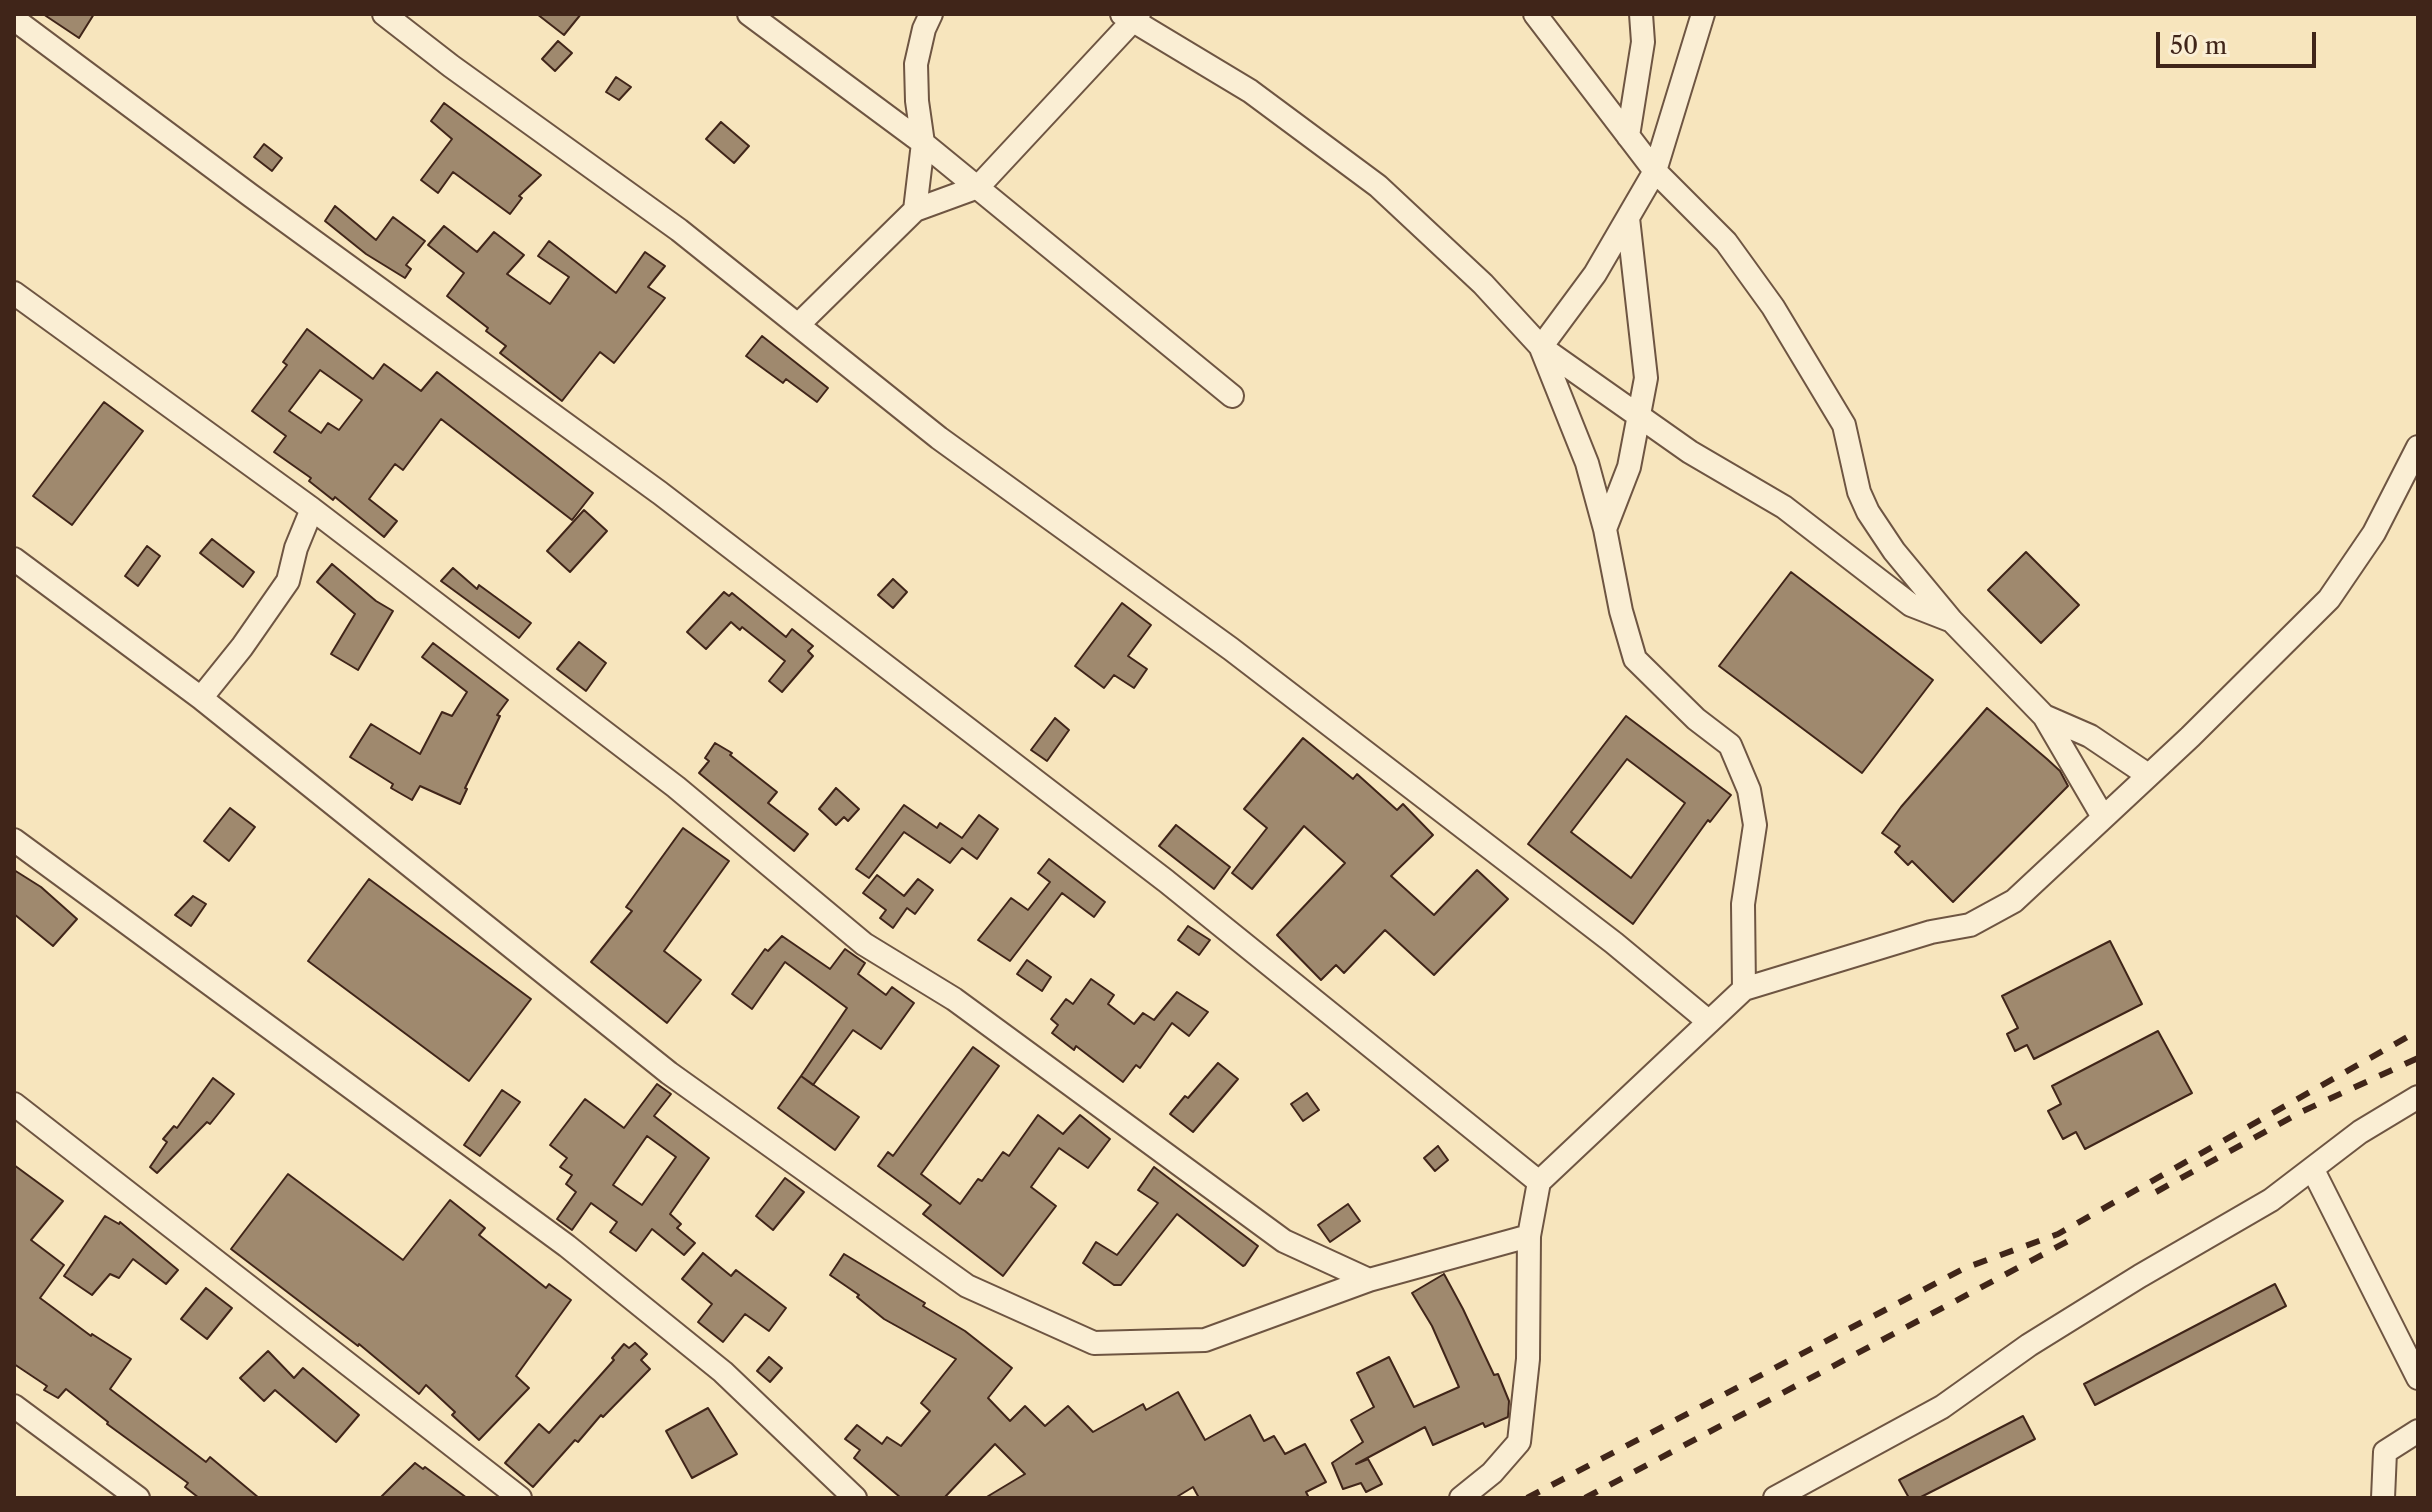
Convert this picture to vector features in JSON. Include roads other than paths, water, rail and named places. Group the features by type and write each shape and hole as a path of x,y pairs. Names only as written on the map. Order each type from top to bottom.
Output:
{"street":[{"path":"384,14 679,230 939,438 1231,649 1614,943 1708,1021"},
{"path":"749,14 923,143 1232,396"},
{"path":"915,210 923,143 916,64 931,14"},
{"path":"1535,14 1655,171 1726,242 1773,307 1844,425 1859,492 1868,512 1894,551 1952,621 2044,716 2103,817"},
{"path":"1628,136 1643,42 1641,14"},
{"path":"1541,347 1595,274 1655,171 1703,14"},
{"path":"798,325 915,210 978,187 1131,16 1250,91 1378,186 1483,284 1541,347 1690,452 1784,507 1911,605 1952,621"},
{"path":"14,19 660,493 1166,881 1539,1182"},
{"path":"1605,529 1629,467 1646,378 1628,218"},
{"path":"14,293 312,509 676,787 864,944 954,999 1284,1241 1369,1280"},
{"path":"1541,347 1587,463 1635,659 1696,719 1730,745 1749,790 1755,825 1743,904 1744,989"},
{"path":"1461,1498 1492,1473 1519,1442 1528,1359 1529,1236 1539,1182 1744,989 1931,932 1970,925 2014,901 2329,599 2374,533 2418,447"},
{"path":"201,698 242,647 288,581 296,548 312,509"},
{"path":"14,559 201,698 669,1073 967,1286 1094,1343 1205,1340 1369,1280 1529,1236"},
{"path":"2044,716 2090,736 2148,775"},
{"path":"14,840 567,1246 723,1372 855,1498"},
{"path":"1775,1498 1942,1407 2029,1345 2271,1200 2360,1132 2418,1097"},
{"path":"14,1104 520,1498"},
{"path":"2313,1170 2418,1378"},
{"path":"14,1406 138,1498"},
{"path":"2383,1498 2385,1452 2418,1431"}],"railway":[{"path":"1527,1498 1965,1268 2058,1234 2418,1031"},
{"path":"2156,1192 2301,1112 2418,1058"},
{"path":"1585,1498 2072,1239"}]}
